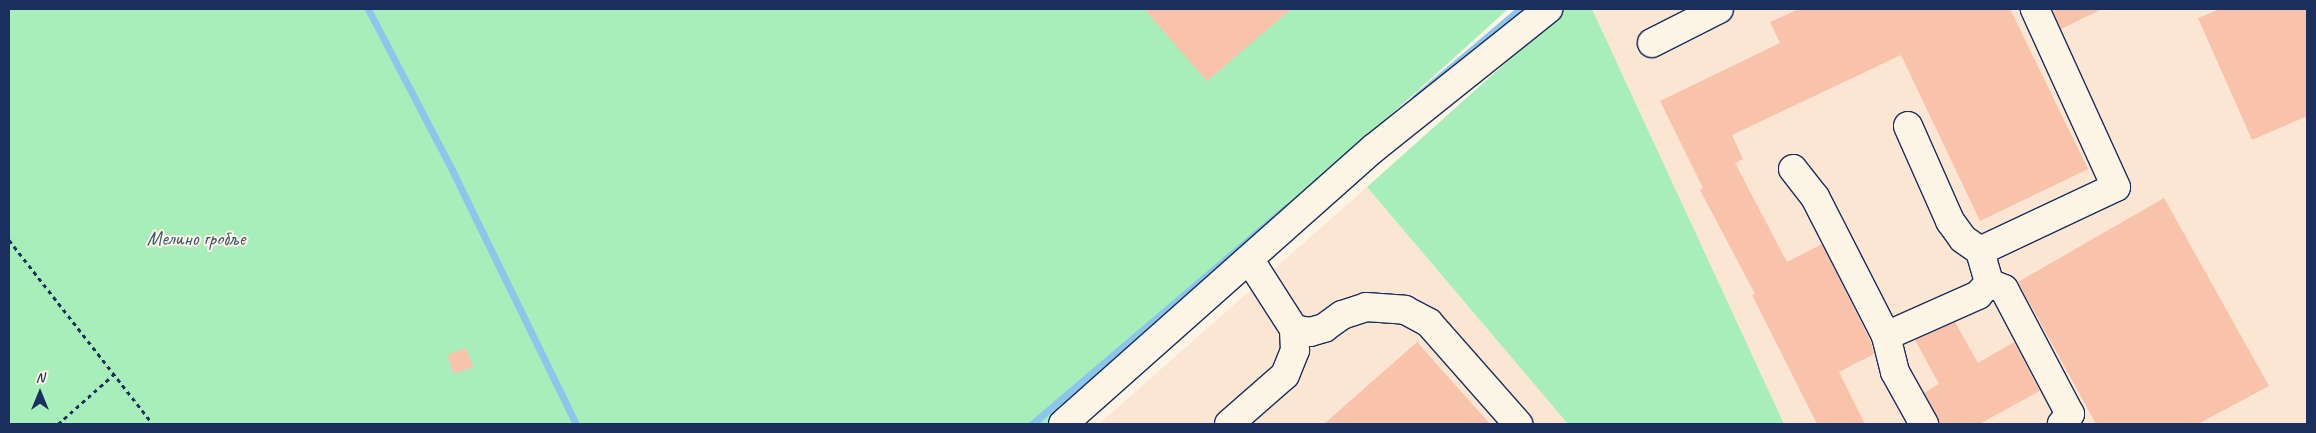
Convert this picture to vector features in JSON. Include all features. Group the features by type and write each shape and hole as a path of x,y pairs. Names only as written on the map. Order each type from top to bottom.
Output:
{"street":[{"path":"1063,424 1374,148 1548,9"},
{"path":"1652,43 1719,9"},
{"path":"1980,251 2116,187 2035,9"},
{"path":"1908,126 1950,221 1963,239 1980,251 1989,283"},
{"path":"1793,170 1815,197 1886,336 1895,372 1924,424"},
{"path":"1229,424 1285,375 1295,350 1294,329 1249,259"},
{"path":"1886,336 1978,295 1989,283"},
{"path":"1989,283 2004,289 2070,414 2062,424"},
{"path":"1294,329 1310,332 1324,328 1342,315 1366,307 1406,310 1429,323 1518,424"}],"path":[{"path":"9,240 153,424"},
{"path":"58,424 113,375"}],"shaded area":[{"path":"1592,9 2307,9 2307,424 1784,424"},
{"path":"1367,187 1568,424 1099,424"}],"green space":[{"name":"Мелино гробље","path":"9,9 1508,9 1048,424 9,424"},
{"path":"1566,9 1592,9 1784,424 1568,424 1367,187"}],"building":[{"path":"1144,9 1291,9 1207,81"},
{"path":"1799,9 2010,9 2088,169 1980,221 1901,55 1732,135 1743,159 1735,163 1787,262 1822,244 1871,342 1874,354 1839,372 1865,424 1817,424 1752,295 1755,294 1700,190 1703,188 1660,101 1780,43 1770,22"},
{"path":"2052,9 2102,9 2061,29"},
{"path":"2220,9 2307,9 2307,116 2252,140 2198,18"},
{"path":"2164,198 2269,386 2198,424 2096,424 2018,282"},
{"path":"1955,322 1978,363 2014,342 2040,391 1979,424 1940,424 1924,393 1939,384 1915,340"},
{"path":"1417,342 1490,424 1324,424"},
{"path":"466,348 473,367 454,374 447,355"}],"waterway":[{"path":"368,9 452,170 576,424"},
{"path":"1415,98 1520,9"},
{"path":"1032,424 1287,207"}]}
